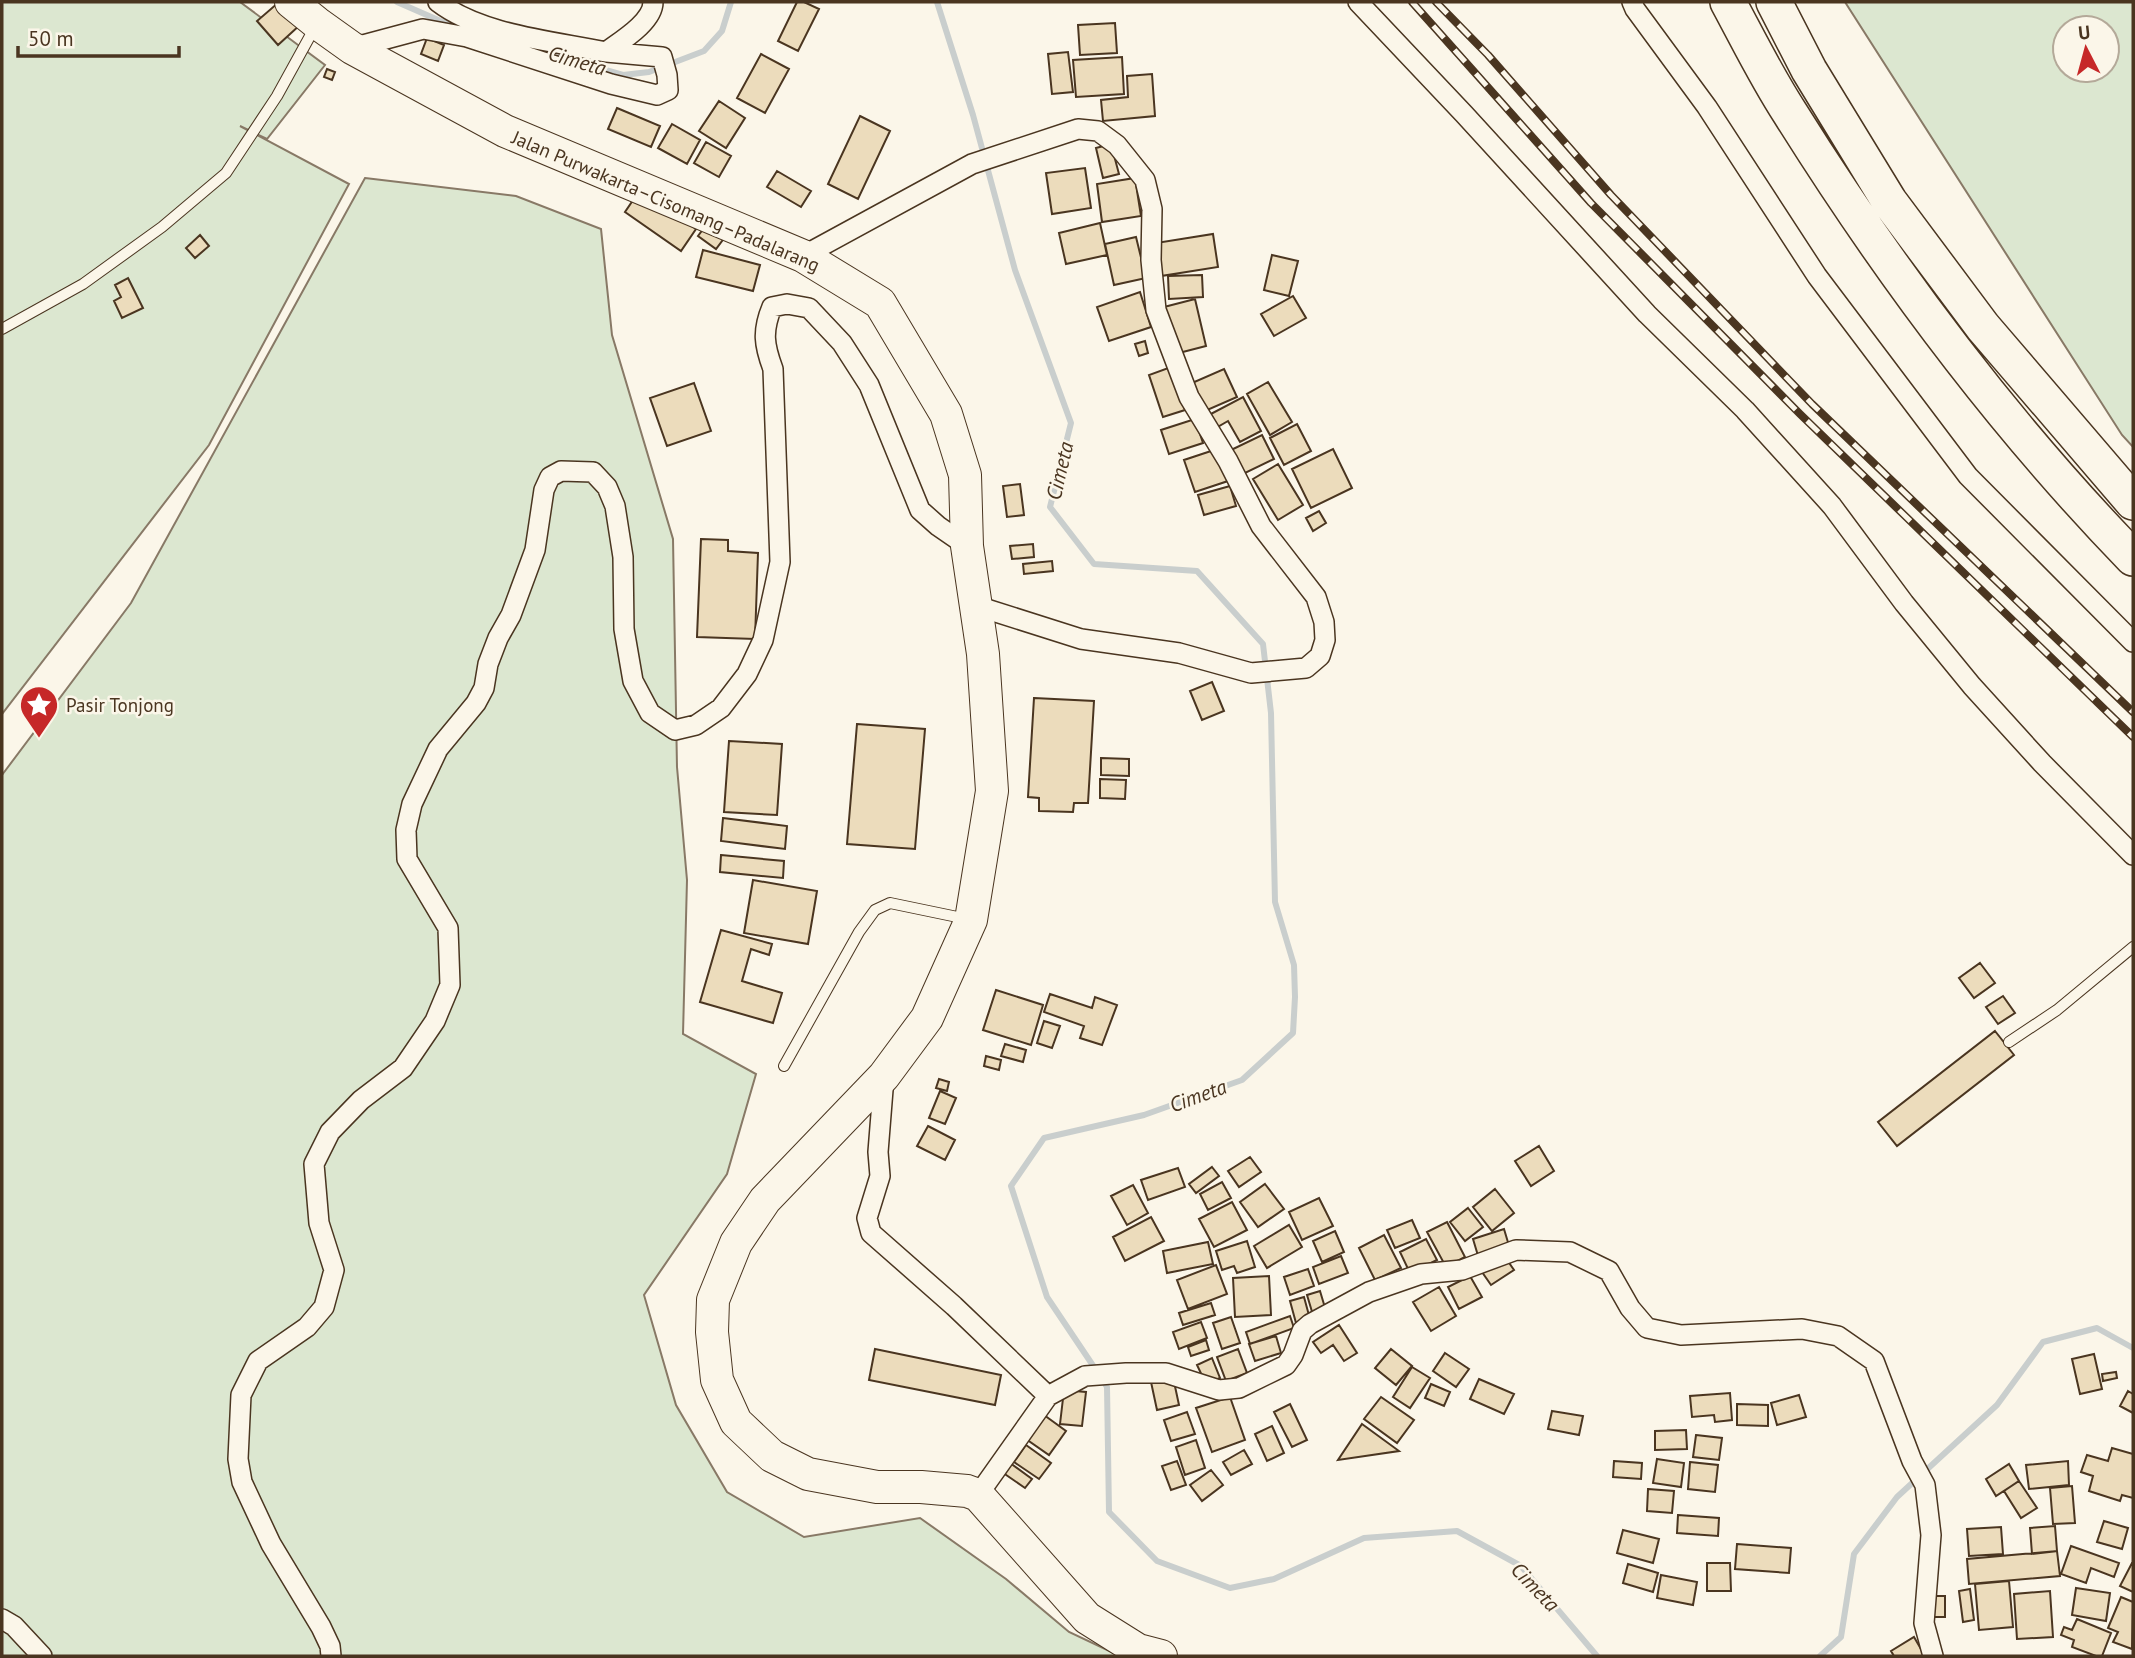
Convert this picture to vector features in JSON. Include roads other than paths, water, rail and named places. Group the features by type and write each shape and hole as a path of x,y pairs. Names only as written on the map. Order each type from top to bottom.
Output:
{"highway":[{"name":"Jalan Purwakarta–Cisomang–Padalarang","path":"291,2 352,48 505,131 803,257 880,303 946,414 965,475 967,546 984,654 992,791 971,920 927,1018 884,1076 765,1200 736,1243 713,1300 712,1332 718,1380 736,1422 772,1456 808,1474 877,1488 922,1487 967,1491 978,1495"},
{"path":"1728,2 1788,111 1873,241 1993,398 2101,525 2133,558"},
{"path":"1774,2 1810,70 1889,201 1983,327 2133,502"},
{"path":"978,1495 1087,1618 1138,1650 1161,1656"}],"street":[{"path":"352,48 423,29 467,37 611,84 657,95 668,90 664,66 495,30 447,9 438,2"},
{"path":"606,52 635,31 653,9 653,2"},
{"path":"1358,2 1638,304 1745,410 1832,506 1904,603 1972,686 2042,763 2133,855"},
{"path":"1632,2 1707,107 1816,276 1968,476 2133,642"},
{"path":"803,257 972,164 1078,129 1098,131 1117,145 1145,180 1152,209 1151,260 1156,310 1188,397 1228,461 1261,526 1316,597 1324,622 1325,640 1320,656 1306,668 1251,673 1179,653 1081,639 977,606"},
{"path":"331,1656 330,1646 321,1627 271,1544 242,1482 238,1459 241,1395 258,1361 307,1327 324,1307 334,1270 319,1223 314,1164 330,1132 360,1100 403,1068 435,1021 450,985 447,928 407,859 406,830 412,804 438,749 476,703 484,688 488,664 511,615 535,550 544,491 550,477 561,471 593,472 607,487 615,506 623,557 624,629 633,681 650,713 675,730 696,726 721,709 747,674 763,640 780,562 773,369 765,346 766,321 772,307 788,304 809,308 842,343 869,385 920,510 967,546"},
{"path":"884,1076 878,1152 880,1176 867,1218 871,1233 954,1306 1048,1396"},
{"path":"978,1495 1048,1396 1085,1376 1166,1373 1219,1390 1239,1388 1286,1365 1302,1331 1369,1292 1421,1274 1462,1270 1516,1250 1570,1252 1609,1271 1630,1308 1647,1328 1681,1335 1802,1329 1838,1336 1874,1361 1912,1461 1925,1485 1931,1535 1924,1623 1933,1656"},
{"path":"2,1619 14,1626 42,1656"}],"lane":[{"path":"2,330 83,284 162,227 226,173 277,96 317,23"},
{"path":"785,1066 859,932 874,910 890,903 971,920"},
{"path":"2009,1042 2057,1010 2133,947"}],"waterway":[{"name":"Cimeta","path":"397,2 452,26"},
{"name":"Cimeta","path":"560,57 623,75 649,72 704,51 722,31 731,2"},
{"name":"Cimeta","path":"937,2 973,115 1015,270 1071,423 1050,507 1094,564 1197,571 1263,644 1271,713 1275,902 1294,965 1293,1033 1242,1080 1144,1115 1044,1138 1011,1186 1047,1297 1096,1370"},
{"name":"Cimeta","path":"1820,1656 1841,1637 1854,1554 1897,1497 1997,1405 2043,1342 2097,1328 2133,1348"},
{"name":"Cimeta","path":"1102,1379 1107,1387 1109,1512 1157,1561 1230,1588 1274,1579 1364,1538 1457,1531 1521,1566 1597,1656"}],"railway":[{"path":"1412,2 1591,203 1800,414 2133,737"},
{"path":"1436,2 1488,55 1611,195 1812,404 2133,712"}],"place":[{"name":"Pasir Tonjong","path":"39,739"}]}
